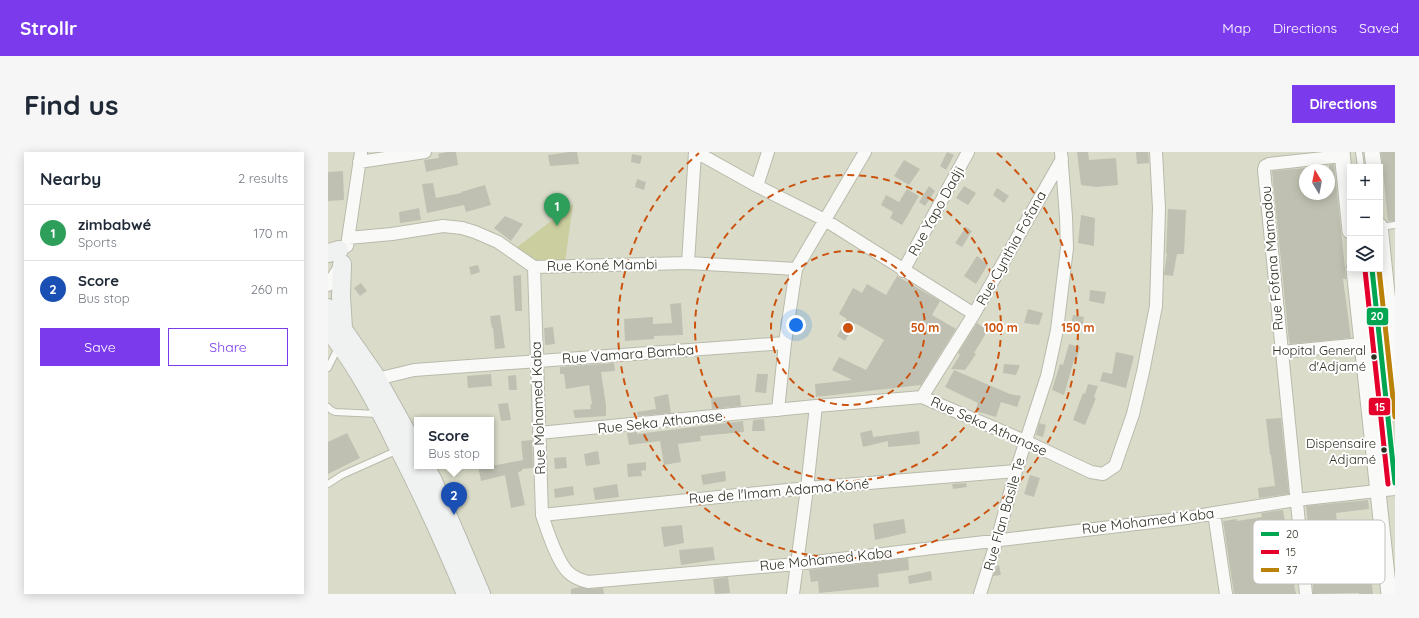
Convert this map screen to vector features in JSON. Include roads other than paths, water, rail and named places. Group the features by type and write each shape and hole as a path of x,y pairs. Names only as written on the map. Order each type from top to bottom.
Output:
{"main road":[{"path":"334,334 341,296 337,254"},
{"path":"328,308 334,334 382,414 408,450"},
{"path":"334,334 377,379 414,466"},
{"path":"415,469 440,535 466,594"},
{"path":"427,469 481,594"}],"street":[{"path":"328,285 337,254 360,157 425,152"},
{"path":"688,263 695,152 756,186 825,220 903,271 974,314"},
{"path":"756,186 768,152"},
{"path":"778,410 785,343 796,269 865,152"},
{"name":"Rue Yapo Dadji","path":"903,271 968,152"},
{"name":"Rue Seka Athanase","path":"539,433 922,397 1025,441 1091,472 1103,474 1115,466 1133,414 1156,306 1160,208 1156,152"},
{"path":"1372,152 1374,164"},
{"path":"1342,154 1347,202"},
{"name":"Rue Fofana Mamadou","path":"1298,520 1264,170 1265,166 1269,164 1342,154"},
{"name":"Rue Flan Basile Te","path":"980,594 1025,441 1047,376 1057,330 1067,248 1061,155"},
{"name":"Rue Cynthia Fofana","path":"922,397 974,314 1061,155"},
{"name":"Rue Koné Mambi","path":"337,254 392,234 443,226 462,228 498,242 534,267 688,263 796,269"},
{"path":"1381,236 1395,370"},
{"name":"Rue Mohamed Kaba","path":"534,267 542,515 549,534 567,572 575,578 588,582 797,564 1187,518 1296,500 1395,489"},
{"path":"1354,272 1381,520"},
{"name":"Rue Vamara Bamba","path":"377,379 414,370 785,343"},
{"path":"1281,352 1362,344"},
{"path":"793,594 816,406"},
{"name":"Rue de l'Imam Adama Koné","path":"542,515 807,488 1016,471"},
{"path":"1214,513 1226,594"},
{"path":"1385,556 1389,594"},
{"name":"Rue Fofana Mamadou","path":"1305,584 1306,594"}],"lane":[{"path":"1359,152 1361,164"},
{"path":"1383,226 1395,225"},
{"path":"1372,272 1395,483"},
{"path":"328,368 334,334"},
{"path":"328,407 335,412 382,414"},
{"path":"328,484 342,475 408,450"}],"place":[{"name":"zimbabwé","path":"557,226"},
{"name":"Hopital General d'Adjamé","path":"1374,357"},
{"name":"Dispensaire Adjamé","path":"1384,450"},
{"name":"Score","path":"454,515"}]}
